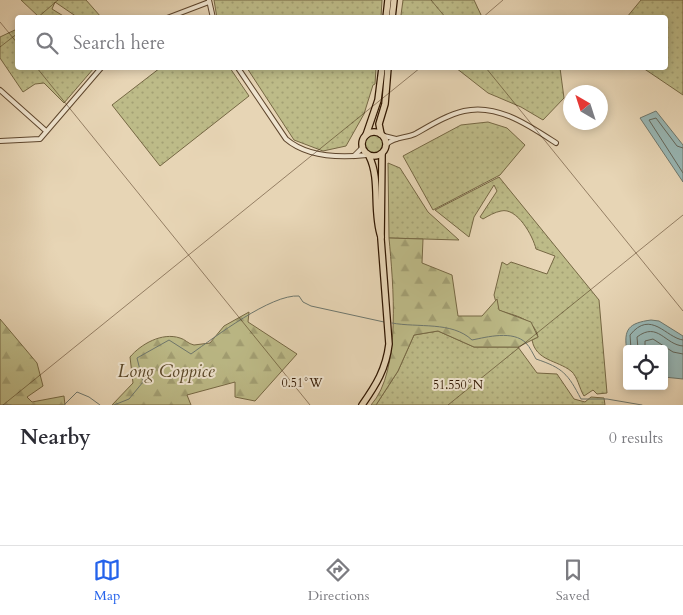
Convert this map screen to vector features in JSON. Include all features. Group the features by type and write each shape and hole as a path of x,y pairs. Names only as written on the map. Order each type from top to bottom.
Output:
{"main road":[{"path":"386,15 388,0"},
{"path":"392,15 394,0"},
{"path":"381,239 377,226 374,167 362,148 362,141 366,135 378,100 382,70"},
{"path":"362,405 379,382 387,361 389,344 381,239 382,154 387,144 379,124 385,104 388,70"},
{"path":"366,135 373,132 382,135"},
{"path":"368,155 376,157 382,154"}],"street":[{"path":"174,15 209,1 212,15"},
{"path":"0,141 40,139 99,70"},
{"path":"239,70 286,139 294,146 306,152 354,156 368,155"},
{"path":"0,90 46,131"},
{"path":"387,144 396,139 412,135 447,117 466,110 487,110 509,116 556,144"},
{"path":"382,135 396,139"},
{"path":"354,156 362,148"}],"green space":[{"path":"21,0 86,0 99,15 74,15 55,2 52,9 62,15 37,15"},
{"path":"214,0 382,0 381,15 216,15"},
{"path":"403,0 474,0 481,15 401,15"},
{"path":"641,0 683,0 683,95 646,70 668,70 668,15 629,15"},
{"path":"15,30 15,70 92,70 64,103 44,83 35,84 23,92 0,58 0,37"},
{"path":"157,70 231,70 249,96 160,166 112,105"},
{"path":"248,70 376,70 375,84 373,85 364,114 346,146 323,151 294,140"},
{"path":"459,70 560,70 563,99 543,120 521,107 488,93"},
{"path":"488,122 507,128 525,145 500,175 433,210 403,156 461,125"},
{"path":"374,134 381,137 384,144 381,151 374,154 367,151 364,144 367,137"},
{"path":"388,163 400,168 428,212 459,240 389,238"},
{"path":"499,177 599,300 607,393 597,394 593,390 584,396 571,371 542,356 534,347 532,340 538,337 536,331 528,322 498,310 494,295 502,262 507,265 511,262 547,274 555,256 536,249 528,230 513,213 501,211 483,219 480,217 497,191 494,185 474,217 469,237 435,210"},
{"path":"389,238 423,239 422,263 452,275 458,316 482,316 497,299 499,310 531,322 538,337 518,347 474,347 438,331 414,335 398,371 376,405 371,405 381,390 391,349 393,301"},
{"name":"Long Coppice","path":"249,312 248,322 297,354 255,401 235,397 235,382 187,395 191,405 112,405 133,383 130,357 140,348 152,340 166,337 180,338 194,345 210,343 224,326"},
{"path":"0,319 37,363 43,386 27,397 32,402 64,396 65,405 0,405"},
{"path":"438,331 474,347 518,347 537,373 557,374 574,399 585,402 591,397 604,398 605,405 376,405 398,371 414,335"}],"water":[{"path":"656,111 683,145 683,182 640,118"},
{"path":"651,320 659,321 683,336 683,379 668,377 668,345 626,345 627,332 629,328 637,323"}],"waterway":[{"path":"114,405 129,399 143,382 137,358 169,340 191,354 259,309 287,297 299,296 303,302 311,306 384,322"},
{"path":"392,323 434,326 455,330 472,340 500,336 521,339 526,343 536,359 564,373 581,399 607,399 642,405"},
{"path":"64,405 77,392 89,397 100,405"},
{"path":"2,405 11,405"}]}
